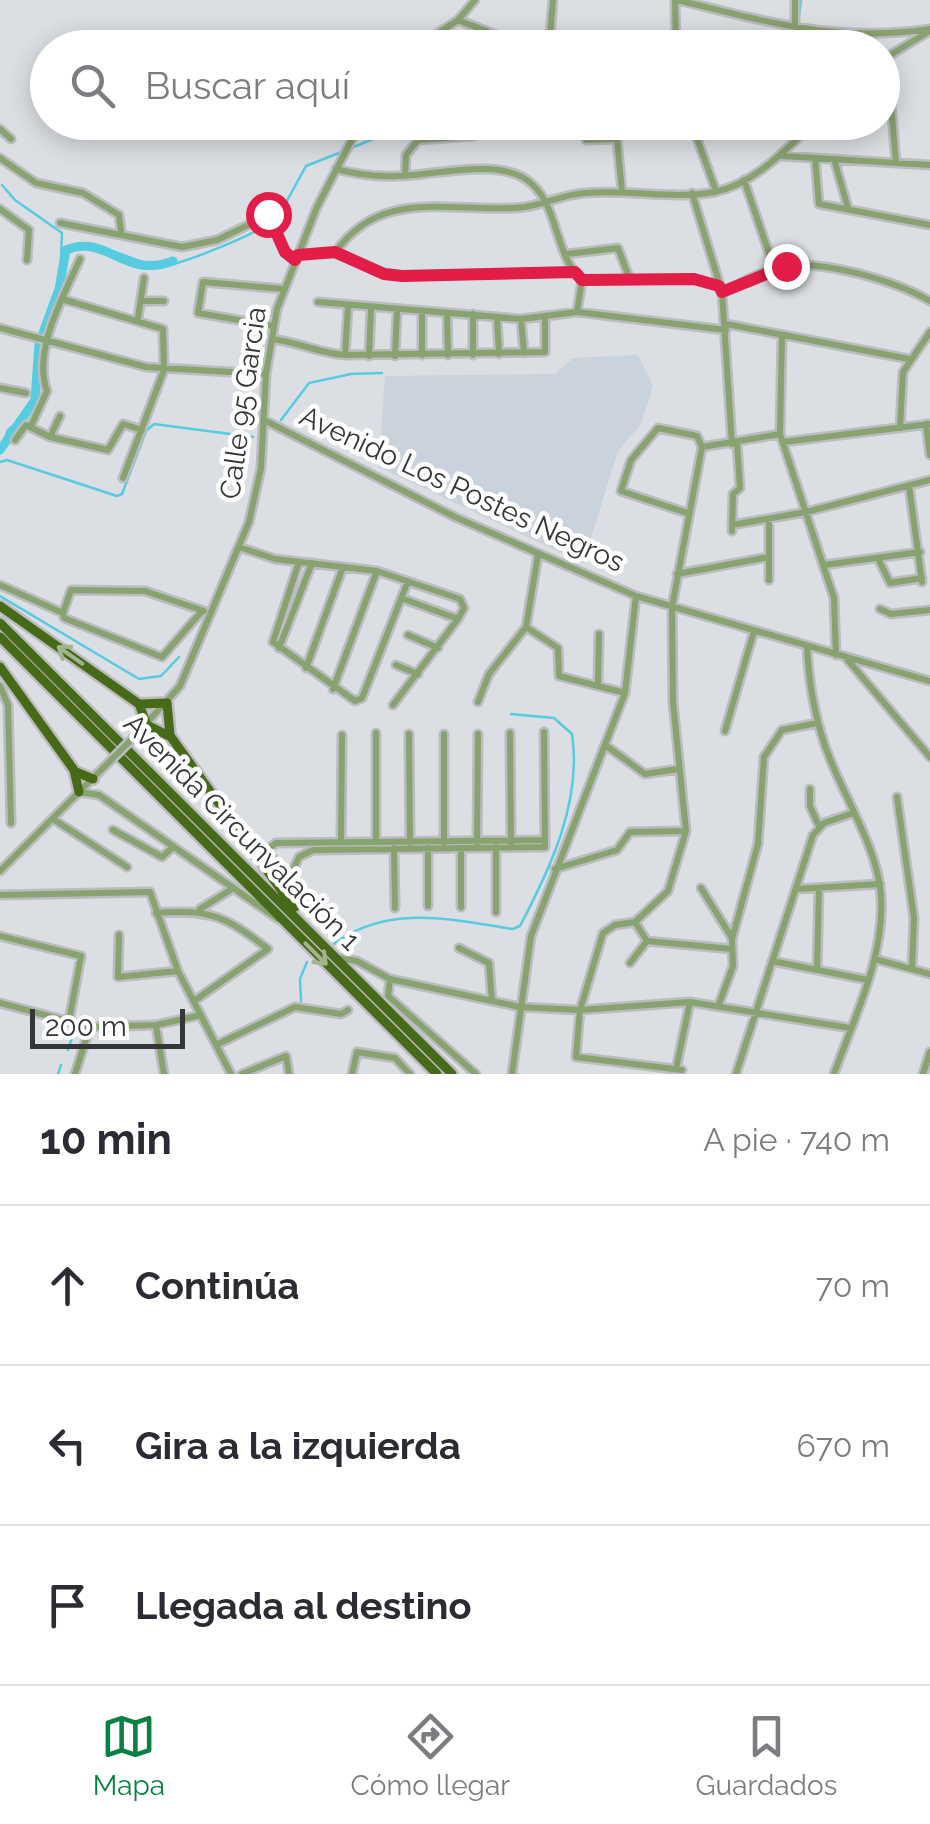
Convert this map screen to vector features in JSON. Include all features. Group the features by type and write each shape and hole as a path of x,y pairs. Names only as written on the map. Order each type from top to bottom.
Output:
{"main road":[{"path":"0,606 138,704 147,724 171,737 268,876 324,946"},
{"name":"Avenida Circunvalación 1","path":"0,623 452,1074"},
{"name":"Avenida Circunvalación 1","path":"0,637 437,1074"},
{"path":"0,666 74,770 79,792"},
{"path":"138,704 167,703 171,737"},
{"path":"74,770 92,779"},
{"path":"268,876 277,878 286,873 296,910"}],"street":[{"path":"443,30 458,20 475,0"},
{"path":"550,30 552,0"},
{"path":"674,30 676,0 806,30"},
{"path":"794,28 795,0"},
{"path":"458,20 484,30"},
{"path":"900,34 930,30"},
{"path":"900,49 930,30"},
{"path":"0,129 11,139"},
{"name":"Calle 95 Garcia","path":"0,871 180,686 206,612 239,547 256,495 266,374 273,326 284,289 350,140"},
{"path":"405,176 406,154 418,140"},
{"path":"618,140 622,192"},
{"path":"697,140 716,192"},
{"path":"335,252 366,218 438,206 525,207 584,192 716,192 744,180 780,156 795,140"},
{"path":"894,140 896,163"},
{"path":"780,156 930,165"},
{"path":"0,158 40,184 96,199 119,215 120,232"},
{"path":"815,158 820,204 930,225"},
{"path":"834,158 848,208"},
{"path":"336,169 405,176 496,170 531,182 546,201 575,272 582,280"},
{"path":"744,180 774,268"},
{"path":"692,193 720,289 726,327 740,490 733,494 732,528 930,480"},
{"path":"0,209 29,230 27,260"},
{"path":"60,223 120,232 166,245 189,246 217,240 270,214 285,252 296,258 335,252 392,275 575,272"},
{"path":"567,254 618,248 630,278"},
{"path":"31,426 47,390 42,378 43,338 80,260"},
{"path":"582,280 694,279 720,289 774,268 793,266 873,276 901,284 930,301"},
{"path":"138,318 144,278"},
{"path":"577,312 582,280"},
{"path":"273,326 198,312 203,282 284,289"},
{"path":"62,299 162,326 164,370 124,478"},
{"path":"140,301 164,301"},
{"path":"318,302 396,312 521,319 577,312 726,327 909,359"},
{"path":"345,356 348,307"},
{"path":"370,356 371,309"},
{"path":"395,356 396,312"},
{"path":"447,313 448,355"},
{"path":"422,314 422,355"},
{"path":"473,314 473,355"},
{"path":"497,317 499,354"},
{"path":"272,338 292,341 314,352 345,356 524,353 547,350 545,318"},
{"path":"521,319 524,353"},
{"path":"0,328 164,370 266,374"},
{"path":"782,335 782,438 834,598 840,656 930,757"},
{"path":"900,428 903,372 928,337"},
{"path":"0,388 26,393"},
{"path":"50,436 60,416"},
{"name":"Avenido Los Postes Negros","path":"264,420 538,554 636,596 930,681"},
{"path":"15,440 22,426 31,426 50,436 108,450 123,424 142,430"},
{"path":"702,447 928,424 930,455"},
{"path":"687,514 621,491 631,460 658,428 697,436 702,447 672,607 678,769 686,831 670,888 635,922 602,933 580,1010 575,1056 679,1070 690,1002"},
{"path":"878,558 890,583 922,580 909,486"},
{"path":"769,520 769,580"},
{"path":"917,526 930,521"},
{"path":"239,547 299,562 377,571 460,599 464,608 458,619 393,705"},
{"path":"824,566 920,552"},
{"path":"478,702 489,674 526,628 538,554"},
{"path":"677,574 769,557"},
{"path":"299,562 272,638 279,648 355,701 362,698 408,580"},
{"path":"279,648 312,564"},
{"path":"306,668 342,567"},
{"path":"334,689 377,571"},
{"path":"0,585 63,613"},
{"path":"71,590 150,592 206,612 164,657 64,618 63,613 71,590"},
{"path":"512,1074 531,936 555,868 608,747 625,693 636,596"},
{"path":"401,598 458,619"},
{"path":"880,609 891,614 930,610"},
{"path":"526,628 558,648 559,676 625,693"},
{"path":"725,732 754,632"},
{"path":"598,683 600,634"},
{"path":"408,635 438,648"},
{"path":"807,647 809,690 818,723 880,884 875,959 834,1074"},
{"path":"396,665 418,674"},
{"path":"0,686 8,706 10,824"},
{"path":"719,1004 733,966 732,939 758,844 766,753 782,730 818,723"},
{"path":"341,846 303,853 286,873 269,856 270,844 545,844 544,732"},
{"path":"376,733 376,845"},
{"path":"510,733 512,844"},
{"path":"341,846 342,734"},
{"path":"409,734 410,845"},
{"path":"444,734 444,845"},
{"path":"477,844 478,734"},
{"path":"608,747 637,772 678,769"},
{"path":"92,779 99,794 286,924"},
{"path":"810,789 810,806 820,826"},
{"path":"79,792 99,794"},
{"path":"897,798 914,918 912,970"},
{"path":"736,1074 820,826 852,812"},
{"path":"52,819 127,866"},
{"path":"113,830 162,857 173,847"},
{"path":"555,868 617,850 628,833 686,831"},
{"path":"461,844 461,907"},
{"path":"496,844 496,912"},
{"path":"394,845 395,908"},
{"path":"428,845 428,906"},
{"path":"796,890 880,884"},
{"path":"198,910 232,888"},
{"path":"700,888 732,939"},
{"path":"817,969 819,888"},
{"path":"0,895 150,892 178,971 231,1074"},
{"path":"156,913 198,910 222,917 268,950 194,1001"},
{"path":"635,922 647,941"},
{"path":"118,935 118,977 178,971"},
{"path":"0,936 81,956 69,1021"},
{"path":"647,941 732,949"},
{"path":"630,963 647,941"},
{"path":"459,948 489,963 492,1001"},
{"path":"337,958 356,961 390,979 520,1007 580,1010 690,1002 850,1028"},
{"path":"875,959 930,974"},
{"path":"772,962 868,980"},
{"path":"390,979 388,996 476,1074"},
{"path":"0,1004 90,1027 156,1026 201,1014"},
{"path":"216,1045 295,1007 341,1014 348,1010"},
{"path":"156,1026 164,1074"},
{"path":"74,1074 90,1027"},
{"path":"352,1074 357,1052 395,1058 410,1074"},
{"path":"923,1074 930,1052"},
{"path":"242,1074 286,1056 289,1074"},
{"path":"619,1074 620,1062"}],"shaded area":[{"path":"638,355 653,386 641,424 618,451 583,563 379,467 385,376 555,374 573,358"}],"waterway":[{"path":"798,23 801,0"},
{"path":"351,148 371,140"},
{"path":"277,219 306,166 344,151"},
{"path":"2,185 15,200 62,233 60,281 41,335"},
{"path":"67,250 101,247 147,264 168,265 215,249 270,223"},
{"path":"0,450 35,400 39,344 59,289 66,250 93,247 141,265 173,261"},
{"path":"0,453 8,430 32,410 37,342"},
{"path":"281,420 309,383 351,374 382,373"},
{"path":"0,462 7,460 117,496 122,494 146,431 154,424 253,437"},
{"path":"0,596 139,679 161,676 179,657"},
{"path":"334,944 355,931 399,919 444,919 513,929 520,926 561,833 574,759 572,734 554,718 511,714"},
{"path":"301,1001 300,979 307,962"},
{"path":"68,1050 74,1031"},
{"path":"58,1074 61,1065"}],"route":[{"path":"268,214 285,252 295,260 298,255 335,252 344,259 392,275 575,272 582,280 702,280 719,286 722,292 786,266"}]}
